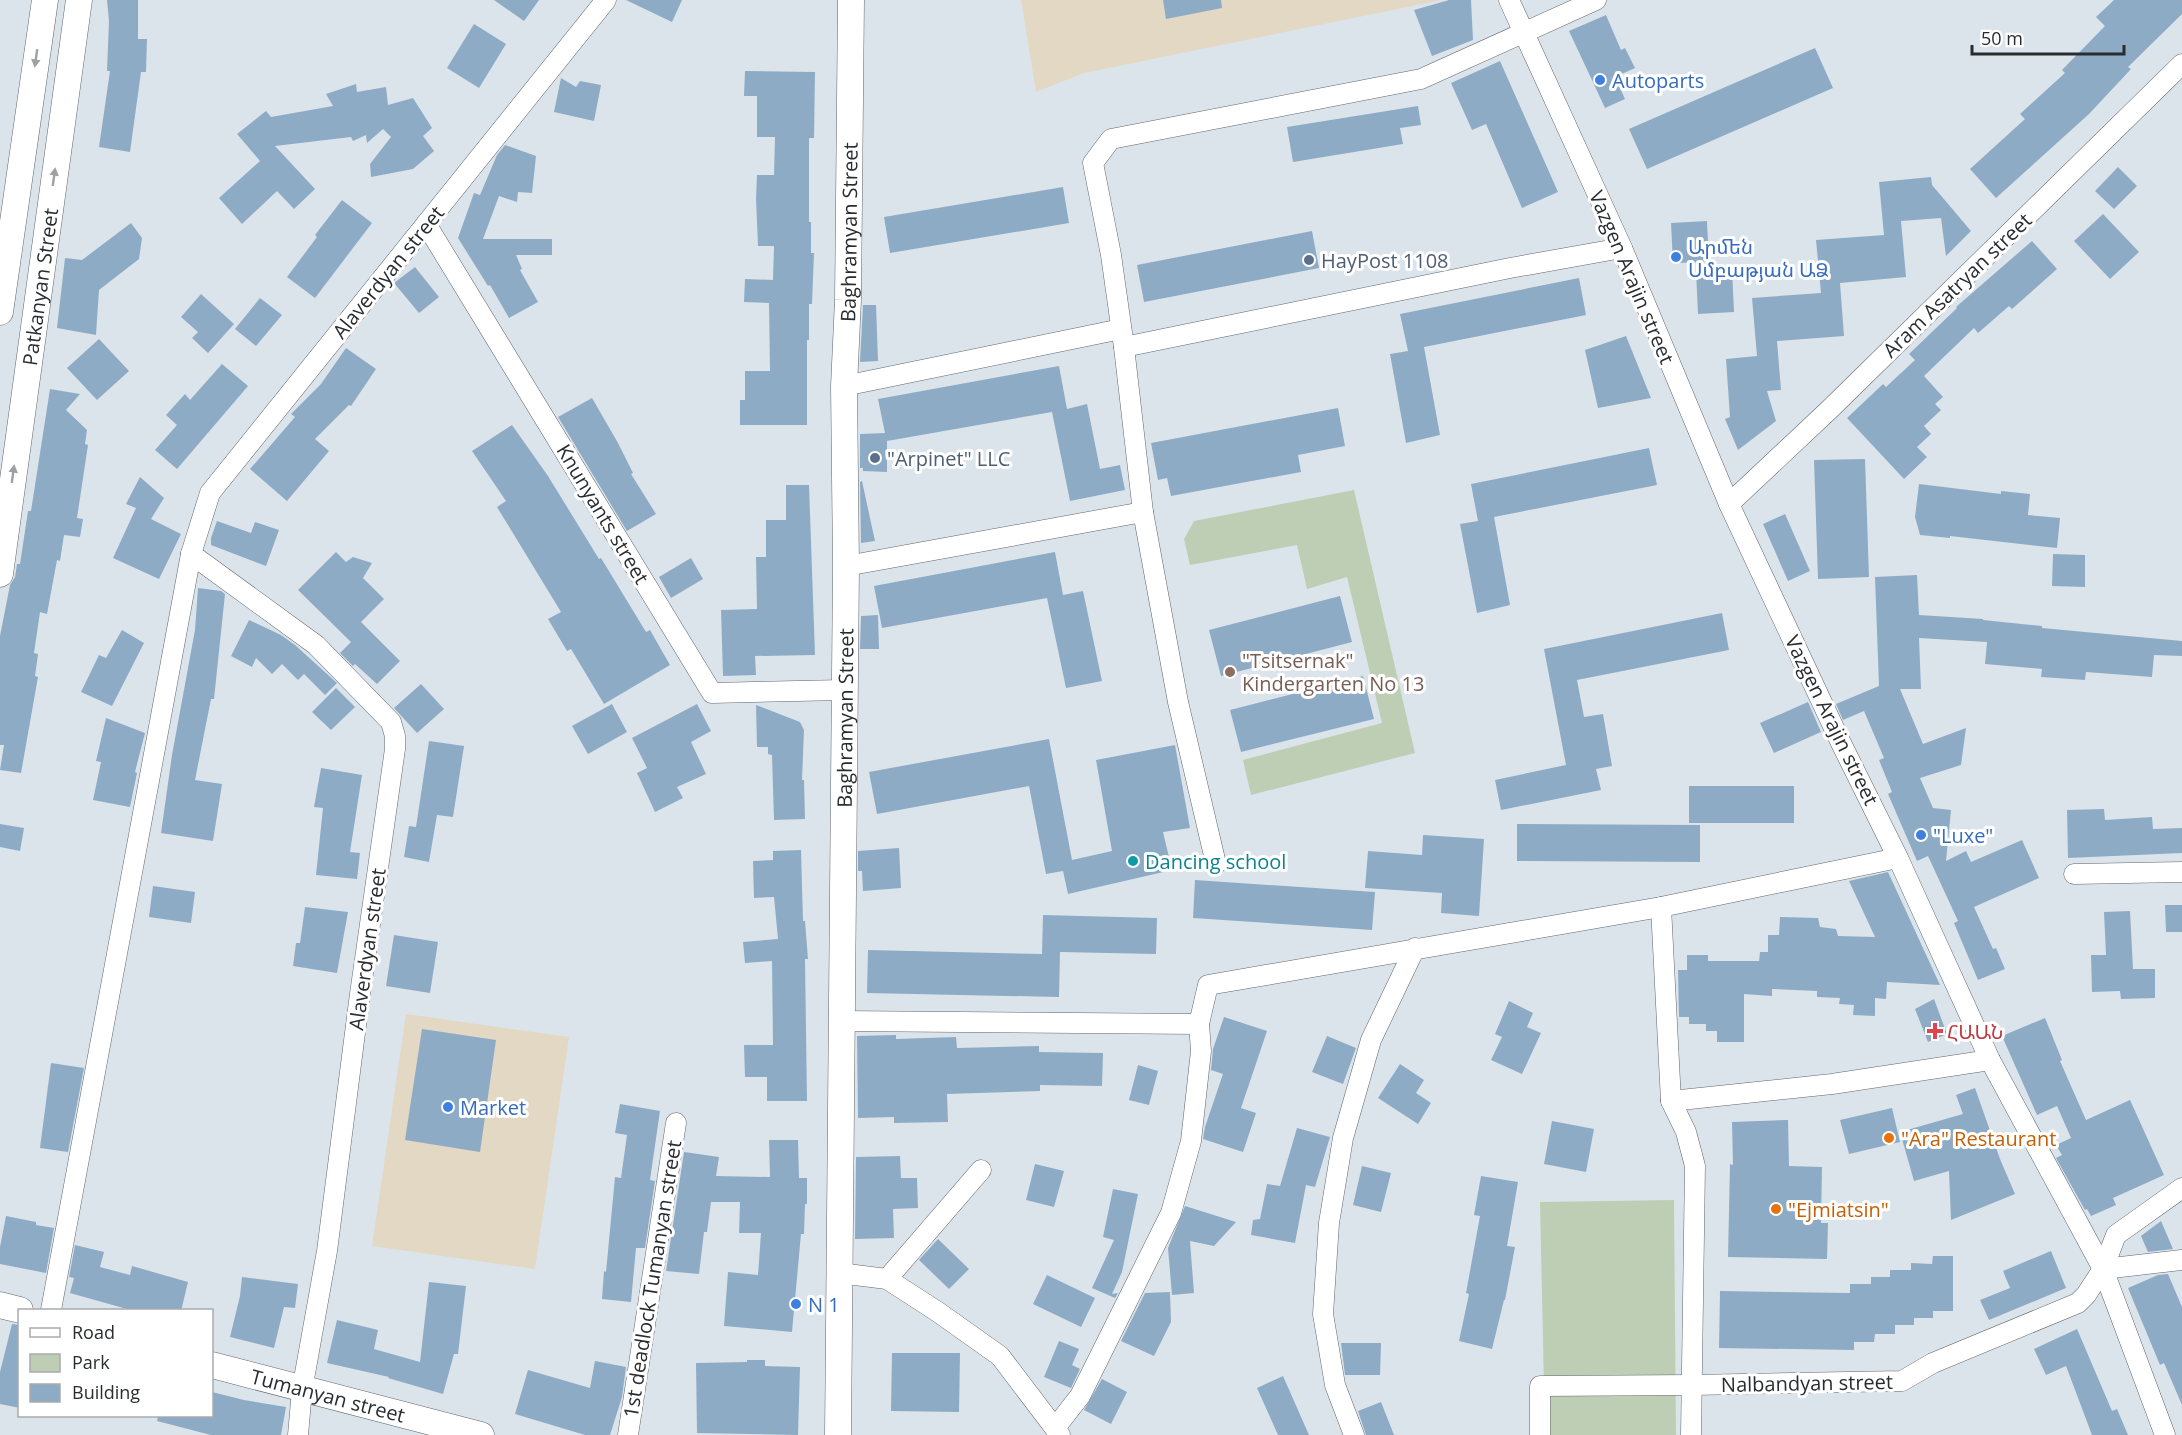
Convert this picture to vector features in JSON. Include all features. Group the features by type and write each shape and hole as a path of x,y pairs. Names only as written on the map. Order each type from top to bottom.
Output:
{"main road":[{"name":"Patkanyan Street","path":"0,312 45,0"},
{"name":"Patkanyan Street","path":"0,574 79,0"},
{"name":"Baghramyan Street","path":"838,1435 843,690 846,566 844,386 848,300 851,0"},
{"path":"9,249 43,254"},
{"path":"0,1305 18,1310"},
{"name":"Tumanyan street","path":"213,1365 481,1435"}],"street":[{"name":"Alaverdyan street","path":"51,1309 191,554 210,494 606,0"},
{"name":"Vazgen Arajin street","path":"1509,0 1622,248 1729,504 1898,858 1990,1060 2103,1269 2165,1435"},
{"path":"1216,864 1178,702 1143,512 1123,338 1111,255 1093,163 1111,140 1422,79 1596,0"},
{"name":"Aram Asatryan street","path":"1729,504 1830,409 2182,64"},
{"name":"Knunyants street","path":"426,224 712,693 843,690"},
{"path":"844,386 1622,248"},
{"path":"846,566 1143,512"},
{"name":"Alaverdyan street","path":"191,554 316,645 390,722 395,736 327,1251 302,1390 298,1435"},
{"path":"839,1273 887,1279 939,1312 1000,1356 1058,1431 1080,1396 1171,1213 1191,1141 1201,1052 1199,1024 1208,985 1661,907 1898,858"},
{"path":"2074,874 2182,872"},
{"path":"1661,907 1671,1101 1686,1132 1695,1166 1691,1435"},
{"path":"1354,1435 1335,1385 1323,1314 1329,1223 1343,1138 1371,1040 1415,948"},
{"path":"841,1021 1199,1024"},
{"path":"1671,1101 1832,1084 1990,1060"},
{"name":"1st deadlock Tumanyan street","path":"628,1435 676,1123"},
{"path":"887,1279 981,1170"},
{"name":"Nalbandyan street","path":"1540,1435 1540,1386 1890,1383 1902,1381 1933,1363 2070,1307 2086,1295 2103,1269 2116,1235 2182,1188"},
{"path":"2103,1269 2182,1260"}],"shaded area":[{"path":"1021,0 1442,0 1084,73 1036,92"},
{"path":"406,1014 569,1037 535,1269 372,1246"}],"green space":[{"path":"1354,490 1415,753 1251,795 1243,760 1382,723 1347,577 1307,589 1297,545 1190,565 1184,539 1194,521"},
{"path":"1674,1200 1676,1435 1545,1435 1540,1202"}],"building":[{"path":"107,0 138,0 138,39 147,39 146,72 141,72 130,152 99,147 110,71 107,71 109,21"},
{"path":"494,0 539,0 524,21"},
{"path":"626,0 682,0 672,22"},
{"path":"1163,0 1221,0 1222,8 1166,19"},
{"path":"1449,0 1471,0 1473,40 1432,56 1414,10"},
{"path":"2114,0 2182,0 2182,14 2128,67 2131,69 2089,114 1996,198 1970,169 2025,119 2020,114 2065,73 2062,70 2105,26 2096,17"},
{"path":"1606,15 1621,50 1625,48 1635,68 1615,77 1625,99 1605,108 1569,31"},
{"path":"474,24 506,44 479,88 447,68"},
{"path":"1815,48 1833,88 1647,169 1629,129"},
{"path":"1500,61 1558,192 1522,208 1486,124 1472,130 1451,83"},
{"path":"745,71 815,72 814,138 809,138 809,222 811,222 811,253 814,253 812,304 809,304 809,340 807,340 807,425 740,425 740,400 745,400 745,371 770,371 769,303 744,302 745,279 773,280 774,246 758,246 756,199 757,175 774,175 775,137 757,137 757,96 744,96"},
{"path":"561,78 576,87 580,81 601,85 594,121 554,112"},
{"path":"356,84 357,92 386,87 388,105 413,98 432,128 423,136 434,151 413,169 371,177 370,164 391,137 383,129 367,143 366,135 353,141 351,137 275,146 315,189 294,209 277,191 242,224 219,198 260,161 237,134 266,111 271,117 333,106 326,94"},
{"path":"1418,106 1421,125 1400,128 1403,144 1293,162 1287,127"},
{"path":"505,145 536,156 532,193 518,192 517,202 499,196 483,239 552,239 552,255 516,255 522,269 520,270 538,302 509,318 458,238 474,193 480,195 497,155"},
{"path":"2118,167 2137,186 2114,209 2095,191"},
{"path":"1931,177 1932,185 1971,231 1946,256 1941,218 1901,221 1906,277 1840,283 1844,336 1777,341 1781,390 1767,391 1776,421 1738,450 1725,419 1730,417 1726,359 1757,356 1752,298 1821,293 1816,240 1884,235 1879,182"},
{"path":"1063,187 1069,223 890,253 884,217"},
{"path":"342,200 372,223 315,298 287,277"},
{"path":"2103,214 2139,252 2110,279 2074,241"},
{"path":"1707,221 1709,262 1673,263 1671,223"},
{"path":"131,223 142,238 139,259 99,290 96,335 57,328 65,258 82,260"},
{"path":"1312,231 1319,268 1144,302 1137,265"},
{"path":"2032,241 2057,269 2012,309 2009,306 1978,333 1974,328 1924,376 1943,397 1935,404 1941,410 1924,426 1931,434 1917,447 1927,457 1904,479 1847,418 1883,384 1886,387 1915,360 1909,354 1956,307"},
{"path":"415,267 439,297 419,313 394,283"},
{"path":"1732,269 1734,312 1698,314 1696,271"},
{"path":"1579,278 1586,315 1424,347 1440,435 1406,443 1390,354 1408,351 1400,314"},
{"path":"201,294 234,324 208,353 192,338 198,332 181,317"},
{"path":"260,298 282,315 256,346 235,329"},
{"path":"863,305 876,305 878,361 860,362"},
{"path":"1626,336 1651,398 1598,408 1585,350"},
{"path":"99,339 129,371 97,400 67,368"},
{"path":"346,348 376,369 351,406 349,405 315,439 329,451 287,501 250,469 295,417 291,414 321,384"},
{"path":"222,364 248,386 177,469 155,450 177,425 166,415 185,394 190,400"},
{"path":"1059,366 1067,409 1087,404 1100,469 1120,465 1125,490 1070,501 1052,412 887,441 887,472 863,471 863,468 860,468 860,434 885,433 878,399"},
{"path":"50,389 80,394 66,410 87,430 85,444 88,445 77,518 83,519 80,537 64,535 47,614 40,612 34,653 38,654 35,676 38,677 21,773 0,770 4,745 0,745 0,636 10,585 15,577 17,564 20,564 28,511 31,511"},
{"path":"592,398 618,443 633,473 631,474 656,514 627,531 558,417"},
{"path":"1338,408 1345,446 1298,455 1301,472 1171,496 1167,478 1158,480 1151,443"},
{"path":"512,425 548,476 646,632 650,630 670,665 604,704 571,649 567,651 548,619 561,612 497,507 506,501 472,451"},
{"path":"1649,448 1657,485 1494,517 1510,605 1477,613 1460,524 1478,521 1471,484"},
{"path":"1865,459 1869,577 1818,579 1814,460"},
{"path":"140,477 164,498 151,519 181,534 159,579 113,558 136,508 126,504"},
{"path":"862,481 875,541 861,543 860,482"},
{"path":"1919,484 2001,494 2001,491 2030,494 2028,515 2060,518 2057,548 1950,536 1950,538 1920,535 1915,517"},
{"path":"786,485 809,485 815,655 755,656 756,675 723,676 721,610 757,609 756,557 766,557 766,520 786,520"},
{"path":"1785,514 1810,571 1788,581 1763,524"},
{"path":"217,521 251,533 255,522 279,530 266,566 211,545"},
{"path":"336,552 346,562 353,557 372,563 363,578 384,599 361,622 400,661 377,684 340,653 351,642 298,590"},
{"path":"1055,552 1063,595 1083,591 1102,681 1066,688 1047,598 882,628 874,586"},
{"path":"2053,554 2085,555 2085,587 2052,586"},
{"path":"691,558 703,579 671,598 659,577"},
{"path":"1917,575 1919,615 1983,619 2042,626 2042,628 2182,641 2182,656 2154,655 2152,677 2086,672 2085,680 2041,677 2042,669 1985,664 1987,642 1919,638 1921,689 1900,689 1923,744 1966,728 1961,765 1920,778 1933,808 1951,810 1946,861 1966,851 1971,862 2022,840 2039,878 1974,907 2005,969 1978,980 1954,923 1958,921 1928,856 1917,861 1888,794 1892,792 1879,760 1884,758 1864,711 1843,720 1836,704 1879,686 1875,577"},
{"path":"198,588 221,591 225,594 214,699 211,699 195,780 222,784 213,841 161,833 172,755 195,630"},
{"path":"1340,596 1352,642 1221,676 1209,630"},
{"path":"1722,613 1729,650 1577,680 1584,717 1603,714 1612,766 1596,769 1601,790 1501,810 1495,780 1566,765 1544,649"},
{"path":"878,615 879,649 860,649 861,616"},
{"path":"249,620 281,635 295,645 337,683 325,695 304,674 298,680 282,664 272,674 256,658 252,667 231,656"},
{"path":"122,630 144,643 112,706 81,692 99,655 106,658"},
{"path":"1363,676 1374,719 1241,752 1230,710"},
{"path":"421,684 444,709 417,733 394,708"},
{"path":"336,688 355,707 331,730 312,712"},
{"path":"1808,702 1821,732 1774,753 1760,723"},
{"path":"612,704 627,732 588,754 572,726"},
{"path":"697,704 711,731 691,742 706,774 677,787 683,798 655,812 637,773 647,768 632,738"},
{"path":"756,705 800,722 804,730 802,780 804,780 805,819 774,820 772,755 768,754 768,747 757,747"},
{"path":"106,718 145,733 135,772 137,773 130,807 93,800 101,762 96,761"},
{"path":"1049,739 1072,860 1112,851 1096,760 1175,745 1190,828 1163,832 1172,870 1068,894 1063,871 1046,874 1029,786 877,814 869,772"},
{"path":"429,741 464,746 453,817 437,815 429,862 404,857 409,826 416,827"},
{"path":"321,768 362,775 350,852 360,853 357,879 316,875 323,808 314,807"},
{"path":"1689,786 1794,786 1794,823 1689,823"},
{"path":"2104,809 2105,820 2152,817 2153,829 2182,828 2182,853 2068,858 2067,810"},
{"path":"0,824 24,828 20,851 0,847"},
{"path":"1517,824 1700,825 1700,862 1517,861"},
{"path":"1423,835 1484,839 1479,916 1441,913 1442,893 1365,888 1368,851 1422,855"},
{"path":"899,848 901,888 863,891 862,871 858,871 858,851"},
{"path":"801,850 803,921 805,921 808,959 805,959 807,1101 767,1101 767,1077 745,1077 744,1045 773,1045 772,961 745,963 743,942 778,939 774,897 754,898 753,861 773,860 773,851"},
{"path":"1888,872 1940,985 1887,982 1886,999 1875,998 1875,1016 1853,1015 1854,1005 1839,1004 1840,998 1817,997 1817,991 1772,989 1772,996 1744,994 1744,1042 1717,1042 1717,1031 1706,1031 1706,1024 1689,1024 1689,1017 1679,1017 1678,970 1687,970 1687,955 1708,955 1708,961 1759,961 1760,952 1768,952 1768,935 1779,935 1780,917 1818,918 1820,927 1836,929 1838,936 1875,937 1849,881"},
{"path":"1195,880 1375,892 1372,930 1193,918"},
{"path":"153,886 195,892 191,923 149,917"},
{"path":"2165,905 2182,905 2182,932 2166,932"},
{"path":"305,907 348,912 337,973 293,966 296,943 300,943"},
{"path":"2130,911 2133,969 2155,969 2155,998 2121,999 2120,991 2092,992 2091,955 2106,955 2104,912"},
{"path":"1043,915 1157,918 1156,954 1060,952 1059,997 867,993 868,950 1042,954"},
{"path":"394,935 438,942 430,993 386,986"},
{"path":"1934,999 1947,1034 1928,1042 1915,1009"},
{"path":"1509,1001 1533,1013 1527,1027 1541,1033 1522,1074 1491,1060 1502,1037 1495,1034"},
{"path":"1224,1017 1267,1031 1241,1108 1256,1113 1243,1152 1203,1139 1223,1074 1211,1070 1213,1049"},
{"path":"2045,1018 2062,1060 2060,1061 2086,1120 2130,1100 2164,1175 2113,1198 2116,1205 2091,1216 2087,1209 2085,1210 2056,1158 2062,1155 2056,1145 2071,1138 2057,1106 2037,1115 2002,1036"},
{"path":"422,1029 496,1040 480,1152 405,1140"},
{"path":"896,1035 896,1039 956,1037 957,1048 1039,1046 1039,1052 1103,1053 1102,1086 1040,1085 1040,1091 947,1094 948,1122 894,1123 894,1117 858,1118 857,1036"},
{"path":"1327,1036 1356,1048 1343,1084 1312,1072"},
{"path":"51,1063 84,1068 68,1152 40,1148"},
{"path":"1400,1064 1424,1080 1416,1093 1431,1103 1418,1124 1378,1098"},
{"path":"1138,1065 1158,1071 1149,1105 1129,1100"},
{"path":"1975,1088 2015,1194 1951,1220 1949,1171 1914,1181 1900,1132 1963,1114 1956,1095"},
{"path":"620,1104 660,1111 650,1180 655,1181 645,1248 636,1248 631,1302 602,1299 615,1177 621,1178 627,1135 615,1133"},
{"path":"1892,1108 1900,1142 1849,1154 1840,1120"},
{"path":"1788,1120 1789,1166 1822,1167 1821,1223 1828,1223 1827,1259 1728,1257 1730,1164 1733,1165 1732,1122"},
{"path":"1552,1121 1594,1129 1586,1172 1544,1164"},
{"path":"1297,1128 1330,1137 1315,1187 1306,1185 1295,1243 1251,1235 1253,1220 1260,1219 1267,1184 1280,1186"},
{"path":"769,1140 798,1140 799,1178 807,1178 807,1204 805,1204 804,1234 801,1234 792,1332 724,1326 728,1272 758,1275 761,1233 739,1233 740,1202 711,1202 707,1232 704,1232 699,1274 666,1271 684,1152 719,1157 716,1176 770,1177"},
{"path":"900,1156 901,1178 917,1178 918,1208 893,1209 894,1238 855,1239 856,1157"},
{"path":"1035,1164 1064,1171 1054,1207 1026,1200"},
{"path":"1362,1166 1391,1173 1381,1212 1353,1205"},
{"path":"1481,1176 1518,1182 1507,1246 1515,1247 1505,1300 1492,1349 1459,1341 1469,1294 1466,1293 1480,1216 1474,1215"},
{"path":"1113,1189 1138,1194 1122,1272 1112,1294 1118,1293 1115,1298 1092,1288 1114,1240 1103,1237"},
{"path":"1185,1206 1236,1222 1214,1246 1190,1241 1194,1293 1172,1295 1168,1248"},
{"path":"6,1216 54,1228 46,1273 0,1264 0,1247"},
{"path":"2161,1221 2173,1249 2148,1252 2141,1236"},
{"path":"938,1239 969,1269 949,1289 919,1260"},
{"path":"75,1245 104,1252 100,1267 130,1275 132,1266 188,1282 181,1309 127,1309 70,1293 74,1278 69,1277"},
{"path":"2051,1251 2066,1288 1989,1320 1980,1300 2010,1288 2003,1271"},
{"path":"1933,1256 1953,1256 1953,1311 1933,1311 1933,1318 1914,1318 1914,1325 1895,1325 1895,1334 1875,1334 1874,1342 1854,1342 1854,1350 1719,1348 1720,1291 1850,1293 1850,1284 1871,1284 1871,1277 1890,1277 1890,1270 1911,1270 1911,1263 1932,1264"},
{"path":"2168,1274 2182,1307 2182,1405 2164,1363 2160,1365 2128,1288 2158,1275"},
{"path":"1047,1275 1095,1298 1081,1327 1033,1304"},
{"path":"242,1277 298,1284 295,1308 284,1307 274,1348 230,1337"},
{"path":"429,1282 466,1286 458,1354 454,1354 443,1394 389,1377 327,1363 337,1320 378,1330 374,1349 420,1362"},
{"path":"1170,1292 1171,1322 1154,1356 1121,1341 1145,1293"},
{"path":"12,1324 18,1325 18,1408 0,1404 0,1372"},
{"path":"2077,1329 2112,1411 2117,1409 2128,1435 2092,1435 2066,1366 2046,1375 2034,1349"},
{"path":"1059,1341 1079,1349 1072,1365 1080,1369 1071,1388 1044,1377"},
{"path":"1341,1343 1381,1343 1380,1375 1345,1375"},
{"path":"892,1353 960,1353 959,1412 891,1411"},
{"path":"747,1360 765,1360 765,1366 800,1367 798,1435 697,1433 696,1363 747,1362"},
{"path":"595,1361 626,1367 622,1397 610,1435 585,1435 515,1414 528,1370 590,1388"},
{"path":"1283,1376 1309,1435 1278,1435 1257,1388"},
{"path":"1102,1379 1127,1392 1111,1424 1084,1410"},
{"path":"213,1392 286,1407 281,1435 211,1435 157,1421 158,1417 213,1417"},
{"path":"1381,1402 1394,1435 1366,1435 1358,1411"}],"place":[{"name":"Autoparts","path":"1600,80"},
{"name":"Արմեն Սմբաթյան ԱՁ","path":"1676,257"},
{"name":"HayPost 1108","path":"1309,260"},
{"name":"\"Arpinet\" LLC","path":"875,458"},
{"name":"\"Tsitsernak\" Kindergarten No 13","path":"1230,672"},
{"name":"\"Luxe\"","path":"1921,835"},
{"name":"Dancing school","path":"1133,861"},
{"name":"ՀԱԱՆ","path":"1935,1031"},
{"name":"Market","path":"448,1107"},
{"name":"\"Ara\" Restaurant","path":"1889,1138"},
{"name":"\"Ejmiatsin\"","path":"1776,1209"},
{"name":"N 1","path":"796,1304"}]}
